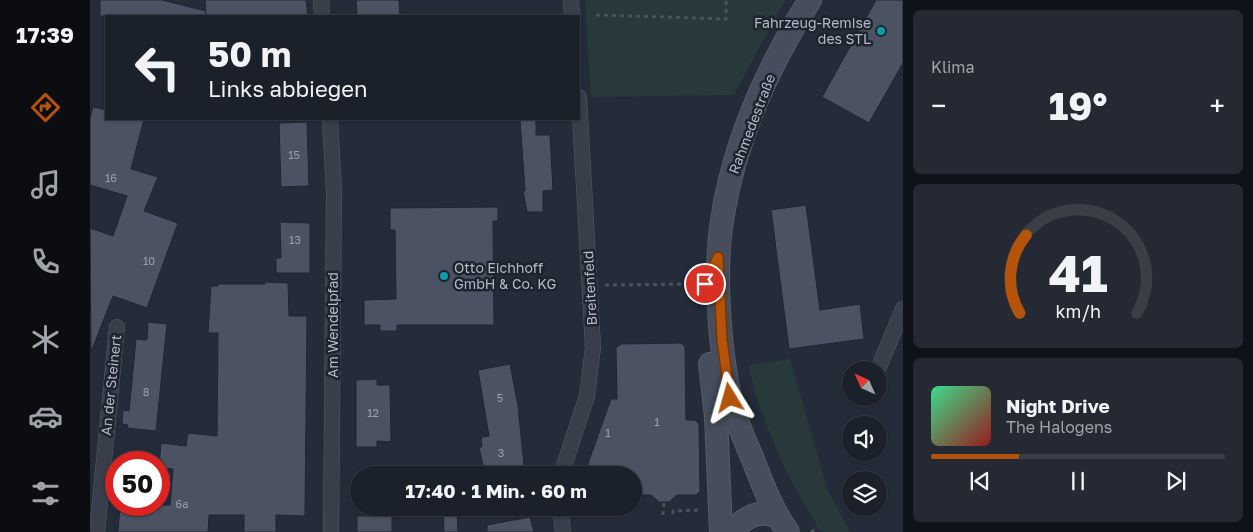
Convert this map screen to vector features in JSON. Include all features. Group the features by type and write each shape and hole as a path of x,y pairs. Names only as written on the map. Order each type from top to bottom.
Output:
{"main road":[{"name":"Rahmedestraße","path":"778,526 730,398 722,340 718,257 722,219 736,159 762,89 810,0"},
{"path":"718,257 705,284 708,346 716,417 720,532"},
{"name":"Rahmedestraße","path":"731,532 750,516 769,513 778,526"}],"street":[{"path":"321,0 322,15"},
{"path":"571,0 572,15"},
{"name":"Breitenfeld","path":"564,466 590,379 593,347 580,116"},
{"name":"Am Wendelpfad","path":"330,120 334,193 331,532"},
{"path":"882,361 903,310"},
{"name":"An der Steinert","path":"96,532 117,327"},
{"path":"561,516 563,532"}],"path":[{"path":"596,15 726,19 726,0"},
{"path":"589,286 705,284"},
{"path":"663,514 664,502"},
{"path":"673,514 673,511 697,510"},
{"path":"811,532 818,527"}],"shaded area":[{"path":"585,0 785,0 734,95 591,97"},
{"path":"790,359 827,488 850,532 823,532 818,527 785,469 760,408 748,365"}],"building":[{"path":"100,0 162,0 206,11 205,15 100,16"},
{"path":"205,0 306,0 308,15 206,15"},
{"path":"356,0 399,0 400,15 357,15"},
{"name":"Fahrzeug-Remise des STL","path":"876,0 903,0 903,63 869,123 822,97"},
{"path":"93,107 105,110 105,120 144,120 131,169 158,177 144,211 178,223 147,308 113,296 91,352 90,228 113,236 127,196 90,185 90,118"},
{"path":"520,120 536,120 536,135 550,135 553,190 543,191 543,212 527,212 523,191 525,191"},
{"path":"307,122 309,186 281,187 279,123"},
{"path":"806,205 820,310 860,304 864,339 789,349 771,210"},
{"name":"Otto Eichhoff GmbH & Co. KG","path":"498,207 498,221 493,221 494,325 397,325 397,331 380,331 380,325 364,325 364,300 396,299 395,230 390,230 390,208"},
{"path":"280,222 310,223 310,273 276,273 276,258 281,258"},
{"path":"265,282 288,283 289,316 307,316 305,516 276,515 276,532 244,532 244,515 209,515 208,532 118,532 119,516 170,516 173,469 170,469 170,451 160,451 161,443 186,446 188,433 217,436 218,333 208,333 211,286 218,286 218,284 265,284"},
{"path":"148,322 167,324 156,431 127,428 128,425 122,424 123,410 129,411 136,339 147,340"},
{"path":"681,343 685,347 686,420 695,420 699,424 700,491 696,495 677,495 669,502 659,502 651,495 642,495 642,466 587,466 611,399 617,399 616,348 621,344"},
{"path":"510,364 518,406 524,466 483,466 479,447 482,447 481,437 489,436 478,370"},
{"path":"377,379 377,385 390,385 391,442 377,441 377,447 356,447 356,380"},
{"path":"357,516 392,516 392,532 357,532"},
{"path":"443,516 457,516 458,532 444,532"},
{"path":"530,517 534,532 487,532 487,525"}],"place":[{"name":"Fahrzeug-Remise des STL","path":"881,31"},
{"name":"Otto Eichhoff GmbH & Co. KG","path":"444,276"}],"route":[{"path":"705,284 718,257 722,340 730,398"}]}
